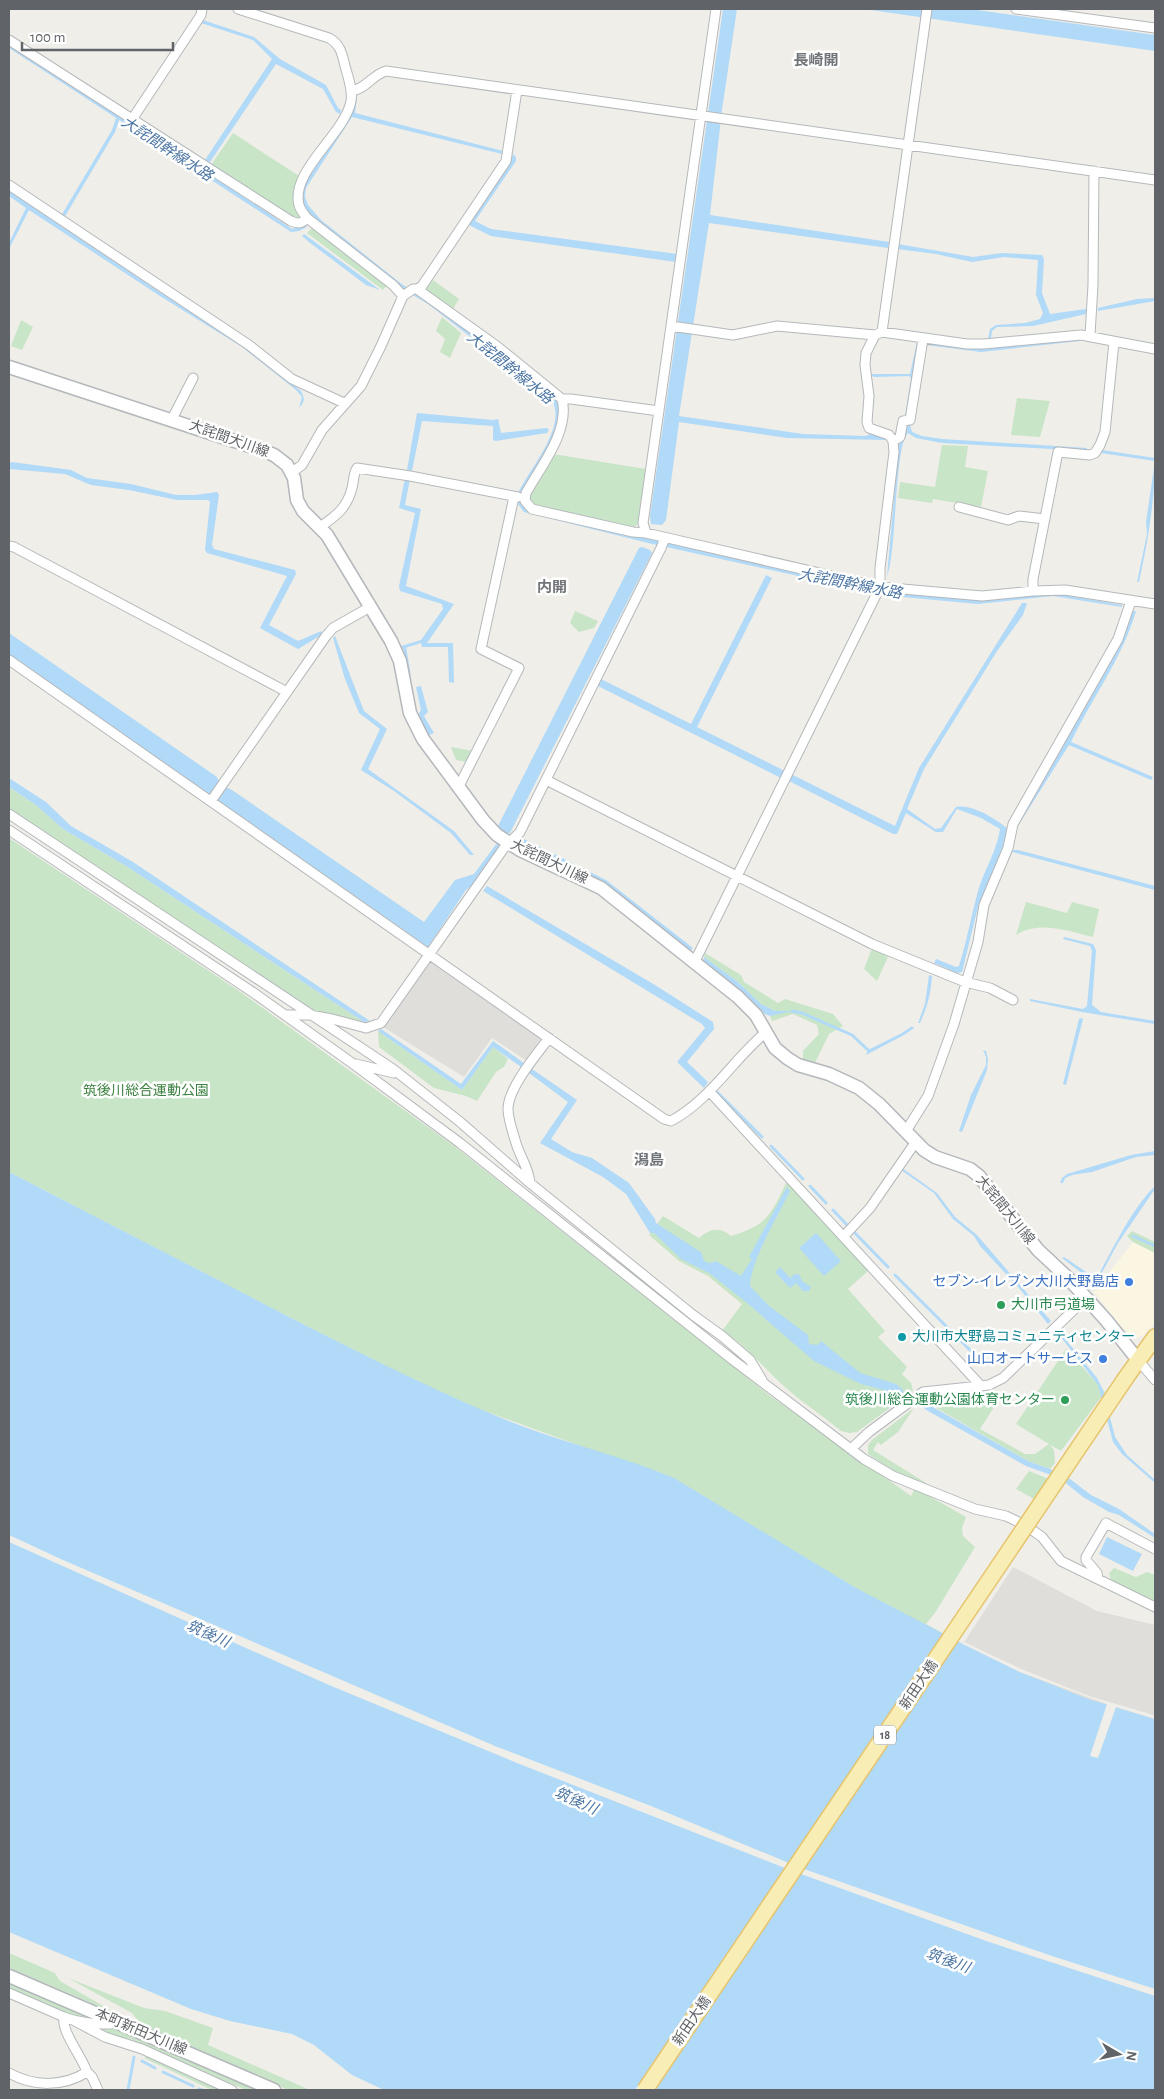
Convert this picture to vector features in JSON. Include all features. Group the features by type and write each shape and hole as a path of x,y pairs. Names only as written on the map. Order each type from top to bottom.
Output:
{"main road":[{"name":"大詫間大川線","path":"9,367 172,419 274,455 287,465 291,473 297,500 303,511 320,527 338,552 391,641 400,661 410,713 423,739 458,788 497,835 509,843 601,888 738,997 756,1015 775,1048 787,1058 798,1065 838,1078 859,1088 879,1104 915,1142 935,1157 960,1164 979,1176 1038,1250 1086,1298 1138,1360"},
{"name":"18","path":"1138,1360 1155,1337"},
{"name":"新田大橋","path":"644,2090 1138,1360"},
{"name":"本町新田大川線","path":"9,1976 274,2090"}],"street":[{"path":"133,118 201,15 202,9"},
{"path":"238,9 329,38 336,42 341,49 351,92 351,101 345,117 302,179 298,192 299,207 307,218 393,285 410,292 498,347 562,399 564,408 563,419 555,442 519,497 481,649 519,668 458,788"},
{"path":"646,533 643,523 716,9"},
{"path":"694,963 878,590 894,452 893,441 889,434 869,428 867,422 869,396 865,364 866,353 878,333 908,145 927,9"},
{"path":"1016,9 1155,28"},
{"path":"9,40 291,221 297,224 302,223 307,218"},
{"path":"351,92 358,91 379,73 386,71 1155,180"},
{"path":"291,473 302,464 322,430 361,386 410,292 422,286 506,161 517,90"},
{"path":"1090,336 1093,285 1094,171"},
{"path":"9,185 248,345 292,379 344,403"},
{"path":"670,326 733,335 777,326 878,333 984,344 1090,336 1155,349"},
{"path":"893,441 900,437 903,421 910,420 923,339"},
{"path":"1033,591 1058,452 1090,455 1095,453 1100,445 1104,432 1114,342"},
{"path":"172,419 193,378"},
{"path":"562,399 659,411"},
{"path":"320,527 340,513 352,489 353,475 357,468 364,468 519,497 532,509 633,532 646,533 878,590 982,596 1065,590 1155,604"},
{"path":"959,507 1008,520 1019,516 1045,519"},
{"path":"284,1014 332,1018 366,1028 381,1023 509,843 520,832 662,548 665,538"},
{"path":"9,546 287,692"},
{"path":"906,1131 928,1096 954,1024 978,942 984,905 1008,848 1016,816 1118,639 1131,601"},
{"path":"211,801 333,628 370,607"},
{"path":"9,660 664,1120 672,1121 686,1113 709,1091 746,1049 765,1032"},
{"path":"546,780 872,944 965,982 990,988 1013,1000"},
{"path":"9,814 399,1074 459,1121 530,1183 722,1336 750,1360 763,1383"},
{"path":"9,830 284,1014 352,1063 460,1144 763,1383 851,1449 892,1476 975,1509 1006,1516 1025,1525 1042,1538 1061,1561 1155,1607"},
{"path":"530,1183 529,1171 516,1145 508,1109 510,1099 524,1072 549,1038"},
{"path":"352,1063 399,1074"},
{"path":"709,1091 981,1386"},
{"path":"844,1236 870,1208 915,1142"},
{"path":"851,1449 869,1432 923,1392 981,1386 1003,1378 1086,1298"},
{"path":"1138,1360 1155,1380"},
{"path":"1098,1578 1097,1573 1086,1560 1086,1557 1106,1524 1155,1549"},
{"path":"9,1993 74,2020 109,2025 119,2023"},
{"path":"64,2017 64,2027 98,2090"},
{"path":"74,2020 105,2037 142,2049 232,2090"},
{"path":"9,2073 35,2082 61,2084 74,2080 87,2072"}],"shaded area":[{"path":"430,959 545,1038 527,1061 492,1038 464,1077 383,1027"},
{"name":"セブン-イレブン大川大野島店","path":"1133,1242 1155,1253 1155,1324 1142,1336 1136,1338 1120,1326 1094,1292"},
{"path":"1013,1567 1097,1611 1155,1625 1155,1737 963,1644"}],"green space":[{"path":"233,133 299,176 293,197 301,217 294,218 211,165"},
{"path":"312,228 388,284 383,290 307,233"},
{"path":"433,280 459,299 452,311 425,290"},
{"path":"442,317 461,333 450,358 440,352 445,339 436,331"},
{"path":"21,320 33,327 22,350 11,346"},
{"path":"1017,398 1050,401 1040,437 1011,435"},
{"path":"942,445 968,446 965,467 988,471 981,507 933,499 932,503 898,498 900,482 935,487"},
{"path":"553,454 646,469 639,523 632,528 534,505 529,501 530,494"},
{"path":"575,611 598,621 594,628 579,632 570,623"},
{"path":"451,747 473,751 467,762 456,760"},
{"path":"9,787 36,805 63,829 126,866 364,1022 312,1011 9,810"},
{"name":"筑後川総合運動公園","path":"9,838 242,993 454,1146 769,1395 911,1496 915,1488 966,1517 962,1528 963,1536 975,1547 935,1613 926,1624 1068,1703 578,1445 400,1380 316,1331 9,1172"},
{"path":"1026,902 1067,913 1072,902 1099,909 1093,937 1044,927 1034,928 1016,935"},
{"path":"872,948 888,957 877,981 864,969"},
{"path":"705,953 741,975 744,982 778,1003 785,999 833,1014 843,1026 829,1034 814,1065 803,1062 803,1051 819,1034 817,1025 793,1014 772,1021 770,1016 789,1011 775,1011 761,1004 738,982 704,957"},
{"path":"378,1031 462,1090 493,1047 508,1059 504,1067 496,1072 477,1101 466,1096 434,1088 379,1047"},
{"path":"787,1181 869,1270 848,1289 885,1331 878,1337 907,1367 902,1374 911,1383 913,1391 857,1432 841,1431 793,1394 747,1350 722,1331 742,1304 708,1276 679,1261 649,1235 663,1216 699,1238 707,1232 715,1230 723,1231 731,1236 743,1232 767,1217"},
{"path":"1132,1231 1155,1242 1155,1253 1133,1242 1127,1236"},
{"name":"筑後川総合運動公園体育センター","path":"1066,1349 1105,1392 1061,1451 1050,1445 1054,1450 1055,1463 1050,1469 1028,1461 926,1402 928,1397 931,1396 977,1393 994,1407 980,1429 1025,1454 1035,1454 1049,1444 1016,1424"},
{"path":"914,1408 898,1432 881,1445 878,1442 873,1450 931,1486 894,1471 868,1454 868,1445 872,1440"},
{"path":"1029,1471 1049,1479 1036,1500 1016,1489"},
{"path":"1114,1568 1136,1577 1147,1572 1155,1575 1155,1601 1111,1580 1109,1573"},
{"path":"9,1953 55,1973 60,1981 117,2014 9,1968"},
{"path":"68,1978 144,2008 165,2011 213,2028 208,2045 310,2090 288,2090 144,2028 132,2013"},
{"path":"9,1980 103,2020 75,2016 9,1988"},
{"path":"87,2024 127,2031 257,2090 246,2090 131,2039 106,2034"},
{"path":"148,2056 222,2090 212,2090 144,2058"}],"water":[{"path":"723,9 737,9 722,110 710,215 889,242 888,248 709,223 679,416 803,434 865,436 871,434 886,440 787,438 679,422 666,520 662,525 651,524 650,516"},
{"path":"864,9 970,9 1155,35 1155,51"},
{"path":"203,20 254,37 280,59 326,85 338,108 341,110 340,114 336,112 323,89 276,64 210,162 205,160 272,59 253,40 201,23"},
{"name":"大詫間幹線水路","path":"9,43 123,116 292,229 305,225 307,227 291,232 9,48"},
{"name":"大詫間幹線水路","path":"355,99 357,99 355,113 503,151 502,154 352,117 306,188 305,197 308,205 321,220 403,285 430,301 555,397 559,407 556,432 550,446 521,494 526,510 872,589 871,592 648,543 524,512 518,504 518,493 551,435 555,422 552,400 428,304 401,288 317,221 304,207 302,198 304,185 349,116"},
{"path":"116,118 119,120 115,132 64,218 61,216 112,130"},
{"path":"513,154 516,157 516,161 475,221 491,229 677,254 676,262 491,236 469,225 468,221 510,162"},
{"path":"9,191 245,347 301,391 304,400 301,406 299,408 302,397 296,390 242,347 29,210 9,249 9,243 26,208 9,196"},
{"path":"304,234 380,290 366,285 309,242 302,236"},
{"path":"898,244 973,257 1002,253 1042,255 1044,259 1042,293 1050,314 1086,309 1086,314 1033,326 997,327 992,331 991,338 988,339 990,329 996,325 1025,323 1040,319 1043,313 1036,295 1038,260 1004,257 972,262 936,254 897,249"},
{"path":"1155,298 1155,301 1098,311 1098,308 1137,299"},
{"path":"1082,339 1080,341 981,352 926,345 933,344 981,349"},
{"path":"917,342 919,345 907,417 905,416 911,378 909,376 874,377 870,374 910,374"},
{"path":"417,413 498,419 501,433 547,428 549,430 547,433 496,441 493,440 493,426 422,421 412,471 407,470"},
{"path":"907,424 910,425 912,432 922,436 942,439 1087,448 1086,451 942,443 916,438 908,433 903,442 900,458 893,546 887,576 899,443"},
{"path":"1102,450 1155,458 1155,461 1101,453"},
{"path":"1155,461 1150,520 1139,582 1137,582 1147,534 1146,522"},
{"path":"9,463 71,470 87,478 131,484 176,495 217,492 219,495 212,545 214,549 295,570 296,574 269,625 298,641 321,631 323,634 298,649 260,628 287,576 207,553 205,550 210,502 208,500 177,500 129,490 91,485 65,474 9,469"},
{"path":"405,478 410,479 405,505 421,509 406,586 454,604 427,643 453,643 454,683 449,682 448,647 422,647 421,643 402,649 401,646 421,640 443,609 442,604 400,591 399,586 415,513 399,508"},
{"path":"642,547 650,550 652,553 510,833 505,833 498,826 639,548"},
{"path":"766,575 772,578 697,727 785,771 781,778 598,686 601,679 691,724"},
{"path":"881,592 979,599 1053,593 1122,605 1122,607 1053,596 978,604 881,595"},
{"path":"1022,603 1027,603 1023,615 997,651 924,769 907,809 935,829 941,828 956,807 976,810 1007,828 1005,841 978,907 962,972 957,973 934,963 936,959 956,967 959,966 978,891 996,845 1000,829 981,818 957,809 943,832 936,832 906,813 897,834 893,834 789,781 793,775 895,826 919,768"},
{"path":"1133,611 1136,611 1123,646 1071,742 1153,777 1151,780 1069,745 1016,829 1109,666"},
{"path":"9,633 217,777 225,786 424,922 455,880 474,874 497,843 500,845 475,883 466,890 428,947 9,655"},
{"path":"335,636 364,711 387,729 368,769 454,831 474,855 470,855 451,833 394,791 361,770 380,729 359,713 345,679 333,638"},
{"path":"421,686 428,712 424,716 434,733 429,735 418,715 421,710 416,687"},
{"path":"9,778 46,802 71,826 133,862 370,1021 364,1022 126,866 63,829 36,805 9,787"},
{"path":"524,839 606,880 693,948 689,952 607,886 522,842"},
{"path":"1013,850 1155,886 1155,890 1012,852"},
{"path":"487,886 655,985 713,1022 714,1029 687,1062 708,1082 704,1088 677,1062 705,1028 702,1024 483,891"},
{"path":"1064,937 1093,944 1096,950 1092,1005 1101,1012 1155,1021 1155,1024 1030,1001 1030,999 1083,1009 1087,1006 1092,951 1090,946 1063,939"},
{"path":"704,957 738,982 761,1004 775,1011 792,1011 770,1016 765,1014 744,994 703,961"},
{"path":"929,975 932,976 930,994 920,1023 918,1023 925,1004"},
{"path":"1079,1019 1083,1019 1066,1085 1063,1084"},
{"path":"912,1026 914,1028 904,1035 866,1055 868,1050"},
{"path":"381,1029 461,1084 493,1041 524,1063 521,1067 493,1047 462,1090 378,1031"},
{"path":"983,1050 986,1051 988,1059 987,1070 962,1132 959,1131 971,1095 986,1065 986,1057"},
{"path":"532,1069 577,1100 551,1139 572,1152 592,1158 629,1183 656,1223 702,1253 703,1259 706,1262 716,1261 741,1276 752,1259 749,1257 787,1187 790,1191 760,1251 751,1276 750,1286 769,1306 808,1335 809,1344 818,1345 821,1341 860,1373 896,1384 903,1390 903,1393 898,1394 861,1384 814,1361 746,1302 709,1273 681,1259 654,1233 650,1233 626,1194 603,1177 540,1143 568,1102 529,1073"},
{"path":"1155,1151 1155,1155 1136,1157 1092,1172 1072,1175 1065,1178 1063,1183 1060,1183 1067,1174 1131,1155"},
{"path":"902,1168 937,1193 955,1217 977,1235 1051,1321 1048,1324 1019,1288 980,1246 974,1236 953,1219 934,1193 901,1170"},
{"name":"筑後川","path":"9,1172 309,1327 435,1389 521,1426 674,1478 856,1588 1020,1672 1088,1699 1155,1719 1155,2090 384,2090 352,2075 314,2045 292,2034 230,2021 191,2009 9,1932"},
{"path":"1155,1186 1155,1189 1118,1243 1098,1280 1091,1280 1062,1258 1064,1257 1092,1276 1098,1276 1131,1217"},
{"path":"816,1233 841,1261 824,1276 799,1248"},
{"path":"780,1267 790,1278 795,1274 799,1274 802,1281 811,1287 809,1291 803,1291 796,1283 790,1288 775,1272"},
{"path":"1061,1334 1097,1378 1103,1390 1115,1437 1127,1455 1155,1480 1155,1483 1122,1454 1113,1442 1098,1385 1060,1336"},
{"path":"924,1402 1028,1461 1070,1479 1091,1495 1119,1509 1155,1534 1155,1538 1119,1515 1109,1512 1083,1497 1067,1484 1051,1475 1026,1466 928,1411 921,1406"},
{"path":"1107,1537 1142,1554 1133,1571 1099,1554"}],"pier":[{"path":"9,1535 495,1746 651,1806 789,1863 947,1632 959,1639 804,1869 1049,1955 1155,1989 1155,1996 989,1942 801,1874 654,2090 635,2090 785,1868 517,1763 329,1685 9,1542"},
{"path":"964,1642 1021,1669 1089,1696 1150,1714 1155,1716 1155,1719 1116,1707 1098,1758 1090,1756 1107,1704 1020,1672 963,1644"}],"waterway":[{"path":"405,649 409,674"},
{"path":"792,1011 802,1013 852,1035 868,1050"},
{"path":"717,1092 762,1137"},
{"path":"771,1146 803,1179"},
{"path":"810,1186 826,1203"},
{"path":"833,1210 847,1225"},
{"path":"854,1232 888,1267"},
{"path":"1133,1236 1155,1246"},
{"path":"895,1275 975,1355"},
{"path":"128,2090 134,2057"},
{"path":"142,2061 155,2068"},
{"path":"163,2072 193,2086"}],"place":[{"name":"セブン-イレブン大川大野島店","path":"1129,1282"},
{"name":"大川市弓道場","path":"1001,1305"},
{"name":"大川市大野島コミュニティセンター","path":"902,1337"},
{"name":"山口オートサービス","path":"1103,1359"},
{"name":"筑後川総合運動公園体育センター","path":"1065,1400"}],"district":[{"name":"長崎開","path":"816,60"},
{"name":"内開","path":"552,587"},
{"name":"潟島","path":"649,1160"}]}
